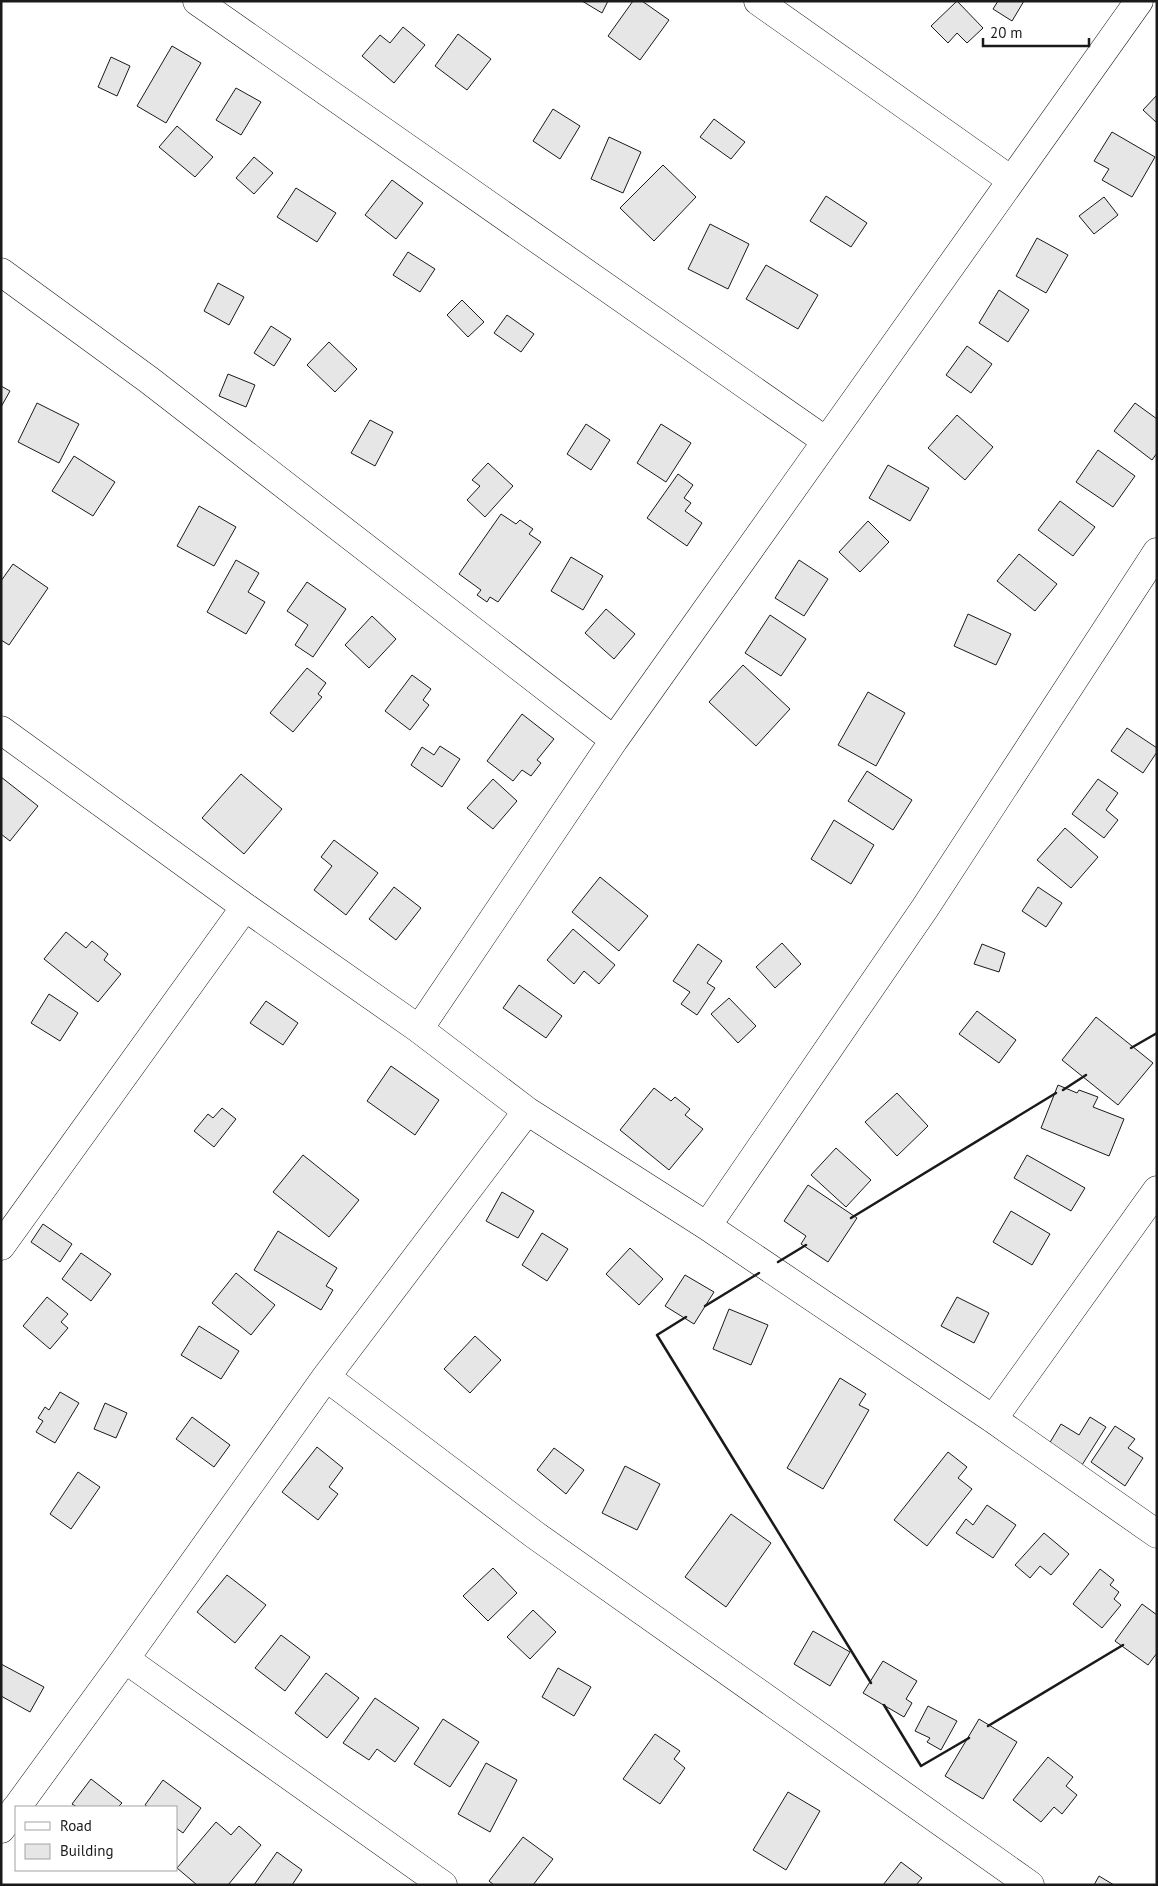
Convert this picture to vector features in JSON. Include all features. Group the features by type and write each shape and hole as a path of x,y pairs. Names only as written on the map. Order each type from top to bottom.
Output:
{"street":[{"path":"197,1 826,441"},
{"path":"758,1 1011,180"},
{"path":"419,1029 614,740 1139,1"},
{"path":"1,272 157,386 614,740"},
{"path":"707,1226 925,908 1157,552"},
{"path":"1,730 244,908 419,1029 527,1111 707,1226 992,1419 1157,1534"},
{"path":"1,1246 244,908"},
{"path":"18,1806 326,1377 527,1111"},
{"path":"992,1419 1157,1190"},
{"path":"326,1377 535,1535 1030,1885"},
{"path":"125,1659 443,1885"},
{"path":"1,1829 15,1811"}],"building":[{"path":"582,1 608,1 602,13"},
{"path":"633,1 642,1 669,20 640,60 608,36"},
{"path":"957,1 983,28 967,43 957,33 948,43 931,26"},
{"path":"998,1 1024,1 1012,21 993,9"},
{"path":"403,27 425,45 394,83 362,56 380,35 390,43"},
{"path":"458,34 491,59 467,90 435,66"},
{"path":"172,46 201,63 166,123 137,106"},
{"path":"111,57 130,66 117,96 98,87"},
{"path":"236,88 261,102 241,135 216,120"},
{"path":"1157,95 1157,123 1143,110"},
{"path":"553,109 580,126 560,159 533,141"},
{"path":"714,119 745,142 731,159 700,137"},
{"path":"177,126 213,157 195,177 159,147"},
{"path":"1112,132 1155,157 1132,197 1102,180 1109,169 1094,161"},
{"path":"609,137 641,152 623,193 591,179"},
{"path":"254,157 273,173 254,194 236,178"},
{"path":"663,165 696,197 654,241 620,208"},
{"path":"392,180 423,203 396,239 365,215"},
{"path":"296,188 336,213 317,242 277,217"},
{"path":"826,196 867,223 851,247 810,221"},
{"path":"1104,197 1118,215 1094,234 1079,216"},
{"path":"710,224 749,244 728,289 688,269"},
{"path":"1037,238 1068,255 1046,293 1016,276"},
{"path":"408,252 435,269 420,292 393,275"},
{"path":"766,265 818,295 798,329 746,299"},
{"path":"218,283 244,297 229,325 204,311"},
{"path":"999,290 1029,310 1008,342 979,323"},
{"path":"462,300 484,322 468,337 447,315"},
{"path":"507,315 534,334 521,352 494,333"},
{"path":"271,326 291,339 274,366 254,353"},
{"path":"329,342 357,369 335,392 307,365"},
{"path":"967,346 992,364 971,393 946,375"},
{"path":"228,374 255,385 246,407 219,396"},
{"path":"1,386 10,391 1,407"},
{"path":"37,403 79,424 59,463 18,442"},
{"path":"1135,403 1157,419 1157,453 1152,460 1114,431"},
{"path":"957,415 993,447 965,480 928,448"},
{"path":"370,420 393,432 375,466 351,453"},
{"path":"586,424 610,440 591,470 567,454"},
{"path":"661,424 691,443 666,482 637,463"},
{"path":"1098,450 1135,476 1113,507 1076,482"},
{"path":"74,456 115,482 93,516 52,491"},
{"path":"488,463 513,486 485,517 467,500 480,486 472,480"},
{"path":"888,465 929,488 910,521 869,498"},
{"path":"678,474 693,485 684,498 691,503 685,511 702,523 687,546 647,518"},
{"path":"1060,501 1095,527 1073,556 1038,530"},
{"path":"199,506 236,527 214,566 177,546"},
{"path":"501,514 516,524 520,520 533,529 529,534 541,542 498,602 490,597 487,602 477,595 481,590 459,574"},
{"path":"868,521 889,542 860,572 839,552"},
{"path":"1019,554 1057,584 1035,611 997,581"},
{"path":"571,557 603,576 583,610 551,591"},
{"path":"236,560 259,573 248,592 265,602 246,634 207,612"},
{"path":"799,560 828,579 804,616 775,598"},
{"path":"13,564 48,588 9,645 1,640 1,581"},
{"path":"307,582 346,609 313,657 295,645 308,625 287,611"},
{"path":"606,609 635,634 614,659 585,633"},
{"path":"968,614 1011,634 996,665 954,646"},
{"path":"770,615 806,639 781,676 745,653"},
{"path":"372,616 396,639 369,668 345,645"},
{"path":"743,665 790,709 756,746 709,702"},
{"path":"307,668 326,683 318,694 322,697 293,732 270,713"},
{"path":"412,675 431,689 423,700 429,705 410,730 385,711"},
{"path":"868,692 905,713 876,766 838,745"},
{"path":"522,714 554,739 537,760 541,763 531,776 522,770 513,781 487,761"},
{"path":"1127,728 1157,748 1157,752 1143,773 1111,751"},
{"path":"440,746 460,759 442,787 411,765 422,747 434,755"},
{"path":"867,771 912,800 893,830 848,801"},
{"path":"241,774 282,809 244,854 202,818"},
{"path":"1,777 38,806 10,841 1,834"},
{"path":"493,779 517,801 493,829 467,808"},
{"path":"1098,779 1118,793 1106,810 1118,820 1104,838 1072,814"},
{"path":"834,820 874,845 851,884 811,859"},
{"path":"1065,828 1098,857 1071,888 1037,860"},
{"path":"334,840 378,873 346,915 314,890 332,866 321,857"},
{"path":"600,877 648,916 619,951 572,912"},
{"path":"394,887 421,908 396,940 369,919"},
{"path":"1038,887 1062,903 1046,927 1022,911"},
{"path":"573,929 615,965 599,984 584,971 574,984 547,960"},
{"path":"66,932 86,948 92,941 108,954 104,960 121,974 98,1002 44,959"},
{"path":"782,943 801,964 775,988 756,967"},
{"path":"698,944 722,961 707,983 715,988 697,1015 681,1004 690,992 673,981"},
{"path":"982,944 1005,953 999,972 974,964"},
{"path":"519,985 562,1016 546,1038 503,1008"},
{"path":"49,994 78,1013 60,1041 31,1023"},
{"path":"729,998 756,1026 738,1043 711,1014"},
{"path":"266,1001 298,1023 283,1045 250,1023"},
{"path":"977,1011 1016,1040 999,1063 959,1034"},
{"path":"1096,1017 1153,1063 1118,1105 1062,1060"},
{"path":"391,1066 439,1100 415,1135 367,1101"},
{"path":"1058,1085 1077,1093 1079,1090 1098,1097 1093,1107 1124,1119 1109,1156 1041,1128"},
{"path":"654,1088 671,1101 675,1097 690,1109 685,1115 703,1129 669,1170 620,1130"},
{"path":"897,1093 928,1126 897,1156 865,1122"},
{"path":"222,1108 236,1119 214,1147 194,1131 208,1114 213,1118"},
{"path":"836,1148 871,1180 846,1207 811,1175"},
{"path":"303,1155 359,1200 329,1237 273,1192"},
{"path":"1027,1155 1085,1188 1071,1211 1014,1178"},
{"path":"808,1185 857,1218 828,1262 801,1244 806,1236 784,1221"},
{"path":"502,1192 534,1211 518,1238 486,1221"},
{"path":"1011,1211 1050,1234 1032,1265 993,1242"},
{"path":"43,1224 72,1244 60,1262 31,1242"},
{"path":"278,1231 337,1268 326,1286 333,1290 321,1310 254,1270"},
{"path":"542,1233 568,1249 547,1281 522,1265"},
{"path":"630,1248 663,1279 639,1305 606,1274"},
{"path":"81,1253 111,1274 91,1301 62,1279"},
{"path":"236,1273 275,1305 251,1335 212,1303"},
{"path":"685,1275 714,1292 694,1324 665,1306"},
{"path":"47,1297 68,1314 61,1322 68,1328 50,1349 23,1326"},
{"path":"957,1297 989,1313 974,1343 941,1326"},
{"path":"729,1309 768,1325 751,1365 713,1349"},
{"path":"199,1326 239,1351 221,1379 181,1355"},
{"path":"475,1336 501,1360 470,1393 444,1369"},
{"path":"840,1378 866,1394 859,1405 869,1410 823,1489 787,1468"},
{"path":"60,1392 79,1403 55,1443 36,1432 43,1421 38,1418 45,1407 49,1410"},
{"path":"105,1403 127,1413 116,1438 94,1429"},
{"path":"192,1417 230,1445 214,1467 176,1439"},
{"path":"1090,1417 1106,1427 1082,1465 1049,1444 1061,1424 1079,1435"},
{"path":"1115,1426 1135,1439 1128,1448 1143,1458 1125,1486 1091,1462"},
{"path":"317,1447 343,1468 329,1487 338,1494 318,1520 282,1492"},
{"path":"554,1448 584,1470 566,1494 537,1470"},
{"path":"948,1452 967,1467 958,1478 972,1489 927,1546 894,1520"},
{"path":"625,1466 660,1484 637,1530 602,1513"},
{"path":"78,1472 100,1487 71,1529 50,1514"},
{"path":"987,1505 1016,1525 993,1558 956,1533 966,1519 973,1525"},
{"path":"731,1514 771,1543 726,1607 685,1577"},
{"path":"1044,1533 1069,1554 1051,1575 1040,1566 1030,1578 1015,1565"},
{"path":"493,1568 517,1593 488,1621 463,1596"},
{"path":"1100,1569 1114,1580 1110,1585 1119,1592 1114,1599 1121,1605 1102,1628 1073,1604"},
{"path":"227,1575 266,1605 235,1643 197,1612"},
{"path":"1142,1604 1157,1615 1157,1653 1148,1665 1115,1641"},
{"path":"533,1610 556,1632 530,1659 507,1637"},
{"path":"813,1631 850,1652 830,1686 794,1664"},
{"path":"281,1635 310,1657 285,1691 255,1668"},
{"path":"883,1661 917,1681 906,1699 912,1703 904,1717 863,1693"},
{"path":"1,1664 44,1687 30,1712 1,1696"},
{"path":"558,1668 591,1687 574,1716 542,1697"},
{"path":"326,1673 359,1698 327,1738 295,1713"},
{"path":"375,1698 419,1728 395,1762 377,1749 369,1760 343,1743"},
{"path":"928,1706 957,1721 941,1750 927,1742 930,1738 915,1731"},
{"path":"443,1719 479,1742 450,1787 414,1764"},
{"path":"979,1719 1017,1742 983,1799 945,1776"},
{"path":"655,1734 680,1751 674,1759 685,1768 660,1804 623,1779"},
{"path":"1048,1757 1073,1777 1066,1786 1077,1795 1062,1814 1054,1807 1041,1822 1013,1800"},
{"path":"486,1763 517,1780 490,1832 458,1814"},
{"path":"91,1779 122,1803 119,1806 75,1806 72,1804"},
{"path":"163,1780 201,1808 183,1833 178,1829 178,1806 145,1805"},
{"path":"788,1792 820,1811 786,1870 753,1850"},
{"path":"216,1822 231,1835 239,1826 261,1845 228,1885 197,1885 178,1867"},
{"path":"523,1837 553,1859 533,1885 494,1885 489,1881"},
{"path":"277,1852 302,1870 292,1885 254,1885"},
{"path":"901,1862 922,1878 916,1885 883,1885"},
{"path":"1099,1876 1114,1885 1094,1885"}],"wall":[{"path":"1131,1048 1157,1033"},
{"path":"1063,1090 1086,1075"},
{"path":"851,1218 1056,1093"},
{"path":"778,1262 806,1245"},
{"path":"705,1306 759,1273"},
{"path":"686,1317 657,1335 871,1683"},
{"path":"988,1726 1123,1645"},
{"path":"884,1705 921,1766 969,1738"}]}
